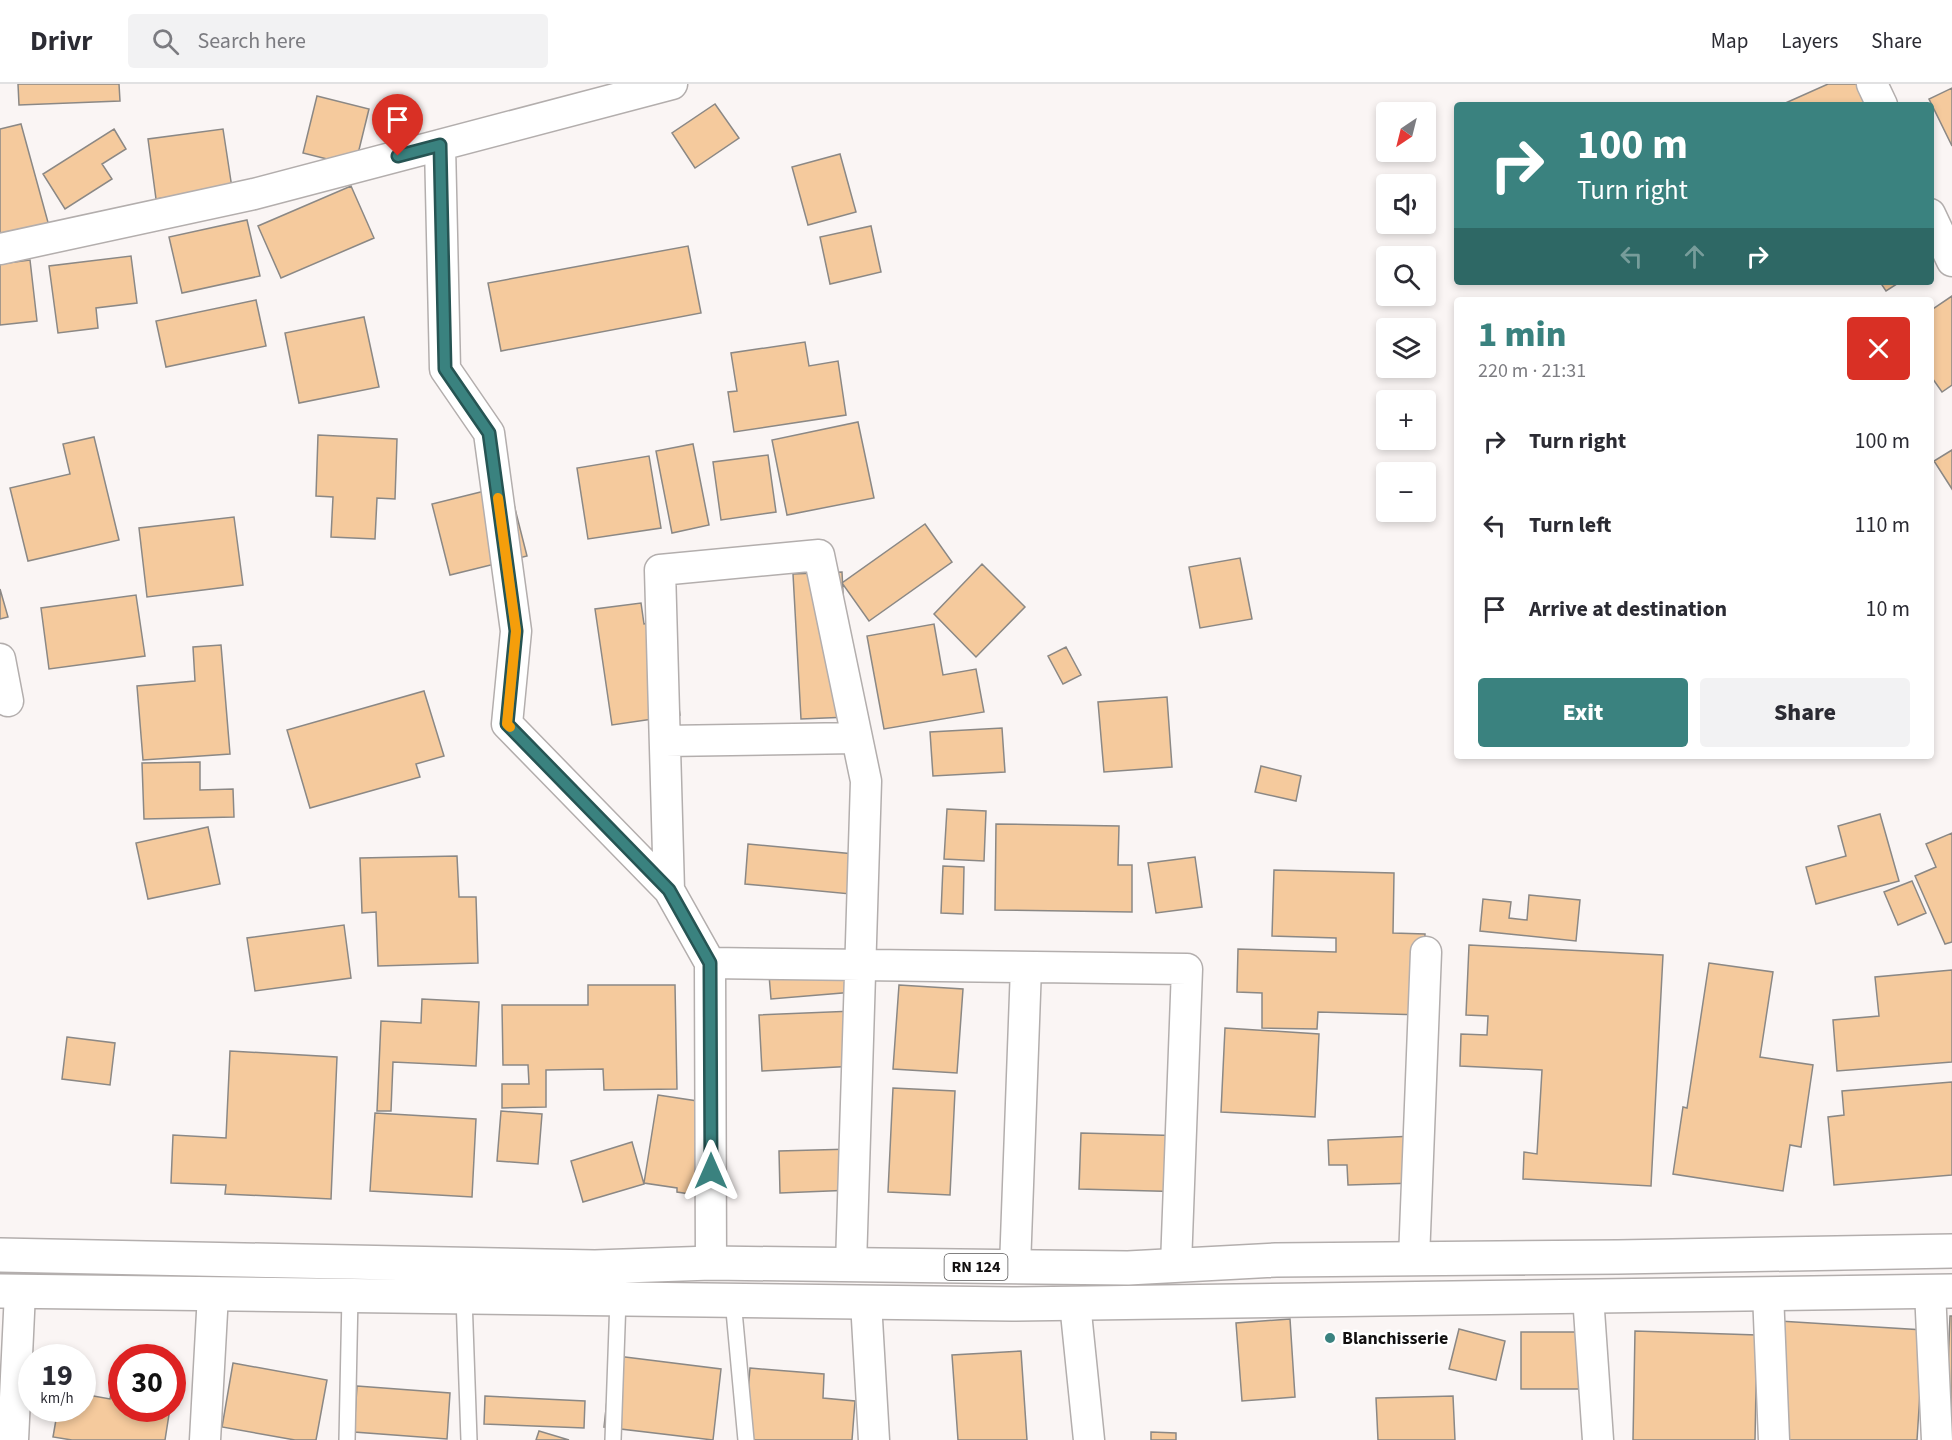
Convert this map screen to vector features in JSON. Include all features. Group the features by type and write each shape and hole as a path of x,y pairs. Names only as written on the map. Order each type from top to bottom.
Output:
{"main road":[{"name":"RN 124","path":"0,1256 595,1267 711,1263 1128,1268 1276,1260 1952,1251"},
{"name":"RN 124","path":"10,1291 1075,1303 1941,1291"}],"street":[{"path":"0,249 254,194 672,84"},
{"path":"1872,84 1881,102"},
{"path":"440,145 445,369 489,433 516,631 507,724 669,890 710,963 711,1263"},
{"path":"1934,222 1952,261"},
{"path":"669,890 660,570 819,555 866,781 851,1265"},
{"path":"0,659 8,701"},
{"path":"665,741 857,738"},
{"path":"1414,1259 1426,952"},
{"path":"710,963 1187,969 1176,1265"},
{"path":"1015,1267 1026,966"},
{"path":"10,1291 13,1440"},
{"path":"1937,1440 1941,1291"},
{"path":"1768,1293 1774,1440"},
{"path":"205,1440 213,1294"},
{"path":"1588,1296 1598,1440"},
{"path":"866,1302 874,1440"},
{"path":"1075,1303 1089,1440"}],"lane":[{"path":"347,1440 350,1296"},
{"path":"464,1297 469,1440"},
{"path":"613,1440 618,1299"},
{"path":"733,1300 746,1440"}],"building":[{"path":"18,84 119,84 120,101 19,105"},
{"path":"1828,84 1871,84 1879,102 1788,102"},
{"path":"1952,88 1952,146 1934,109 1934,102 1930,102 1929,99"},
{"path":"317,96 369,109 355,166 303,153"},
{"path":"715,104 739,138 695,168 672,133"},
{"path":"21,124 49,226 0,239 0,129"},
{"path":"114,129 126,149 102,164 112,179 65,209 43,174"},
{"path":"223,129 232,188 156,199 148,139"},
{"path":"840,154 856,212 808,225 792,167"},
{"path":"351,186 374,238 281,278 258,226"},
{"path":"247,220 260,276 182,293 169,237"},
{"path":"871,226 881,272 830,284 820,237"},
{"path":"688,246 701,313 501,351 488,283"},
{"path":"131,256 137,303 96,308 98,328 58,333 49,266"},
{"path":"30,260 37,321 0,325 0,264"},
{"path":"1882,285 1895,285 1886,291"},
{"path":"1952,296 1952,385 1942,392 1934,381 1934,308"},
{"path":"256,300 266,346 166,367 156,321"},
{"path":"364,317 379,387 299,403 285,333"},
{"path":"805,342 809,366 838,361 846,415 734,432 728,392 737,391 731,353"},
{"path":"858,422 874,498 787,515 772,440"},
{"path":"318,435 397,439 395,499 377,498 375,539 331,537 333,497 316,496"},
{"path":"94,437 119,540 28,561 10,488 70,474 63,444"},
{"path":"693,444 709,525 672,533 656,451"},
{"path":"1952,450 1952,489 1934,461"},
{"path":"768,455 776,512 721,520 713,462"},
{"path":"649,456 661,528 588,539 577,468"},
{"path":"509,485 527,556 450,575 432,504"},
{"path":"234,517 243,585 147,597 139,528"},
{"path":"925,524 952,562 869,621 842,583"},
{"path":"1240,558 1252,619 1200,628 1189,567"},
{"path":"982,564 1025,607 976,657 934,614"},
{"path":"842,572 849,717 801,719 793,574"},
{"path":"0,589 8,617 0,619"},
{"path":"136,595 145,656 49,669 41,608"},
{"path":"641,603 644,624 666,621 680,715 612,725 595,609"},
{"path":"934,624 943,675 976,669 984,712 884,729 867,636"},
{"path":"221,645 230,754 143,760 137,686 195,681 193,647"},
{"path":"1066,647 1081,675 1063,684 1048,656"},
{"path":"424,691 444,756 416,764 420,777 310,808 287,730"},
{"path":"1167,697 1172,767 1104,772 1098,702"},
{"path":"1002,728 1005,772 933,776 930,732"},
{"path":"200,762 200,790 233,789 234,817 144,819 142,763"},
{"path":"1261,766 1301,776 1296,801 1255,792"},
{"path":"947,809 986,811 984,861 944,859"},
{"path":"1880,814 1899,881 1816,904 1806,867 1846,856 1838,826"},
{"path":"996,824 1119,826 1118,865 1132,865 1132,912 995,910"},
{"path":"208,827 220,884 148,899 136,843"},
{"path":"1952,833 1952,942 1945,944 1915,876 1936,867 1926,844"},
{"path":"748,844 865,855 861,895 745,884"},
{"path":"457,856 459,897 476,897 478,963 378,966 376,912 362,913 360,858"},
{"path":"1195,857 1202,907 1156,913 1148,863"},
{"path":"943,866 964,867 963,914 941,913"},
{"path":"1274,870 1394,873 1393,933 1425,934 1423,1015 1318,1012 1317,1029 1262,1028 1262,993 1237,992 1238,949 1336,952 1336,938 1272,936"},
{"path":"1912,881 1926,913 1898,925 1884,892"},
{"path":"1529,895 1580,900 1576,941 1480,931 1483,899 1511,902 1509,918 1527,920"},
{"path":"344,925 351,978 255,991 247,938"},
{"path":"1469,945 1663,955 1651,1186 1523,1179 1524,1152 1537,1154 1542,1070 1460,1066 1461,1034 1487,1035 1488,1016 1466,1015"},
{"path":"1709,963 1773,972 1760,1057 1813,1065 1801,1147 1790,1145 1783,1191 1673,1174 1683,1107 1687,1108"},
{"path":"851,968 854,992 771,999 769,975"},
{"path":"1952,970 1952,1062 1837,1071 1833,1020 1879,1016 1875,977"},
{"path":"588,985 675,985 677,1089 604,1090 603,1069 546,1070 546,1107 502,1108 502,1084 529,1084 528,1065 503,1065 502,1005 588,1005"},
{"path":"899,985 963,989 957,1073 893,1069"},
{"path":"422,999 479,1002 476,1066 393,1062 391,1111 377,1111 381,1021 421,1023"},
{"path":"854,1011 856,1066 762,1071 759,1015"},
{"path":"1225,1028 1319,1034 1315,1117 1221,1112"},
{"path":"67,1037 115,1043 110,1085 62,1079"},
{"path":"230,1051 337,1057 331,1199 225,1194 226,1185 171,1183 173,1135 226,1138"},
{"path":"1952,1082 1952,1175 1834,1185 1828,1117 1844,1115 1842,1091"},
{"path":"893,1088 955,1091 950,1195 888,1192"},
{"path":"658,1095 717,1104 703,1196 677,1192 677,1188 644,1183"},
{"path":"501,1111 542,1114 538,1164 497,1161"},
{"path":"375,1113 476,1119 472,1197 370,1191"},
{"path":"1081,1133 1190,1136 1190,1192 1079,1189"},
{"path":"1414,1136 1416,1183 1348,1185 1347,1165 1329,1165 1328,1140"},
{"path":"632,1142 644,1184 583,1202 571,1161"},
{"path":"852,1149 853,1190 780,1193 779,1151"},
{"path":"1950,1316 1952,1316 1952,1419 1946,1418"},
{"path":"1290,1319 1295,1397 1242,1401 1236,1323"},
{"path":"1779,1321 1924,1330 1917,1440 1772,1440"},
{"path":"1459,1329 1505,1341 1496,1380 1449,1369"},
{"path":"1635,1331 1757,1335 1755,1440 1633,1440"},
{"path":"1521,1332 1594,1332 1593,1389 1521,1389"},
{"path":"1021,1351 1027,1440 958,1440 952,1355"},
{"path":"617,1356 721,1369 713,1440 604,1427 609,1382"},
{"path":"233,1363 327,1380 316,1440 295,1440 222,1427"},
{"path":"750,1368 824,1374 823,1398 855,1401 852,1440 744,1440"},
{"path":"357,1386 450,1393 447,1439 354,1432"},
{"path":"96,1396 108,1399 108,1422 168,1422 165,1440 72,1440 53,1437 56,1422 96,1422"},
{"path":"485,1396 585,1401 584,1428 484,1424"},
{"path":"1453,1396 1455,1440 1378,1440 1376,1398"},
{"path":"539,1431 569,1440 536,1440"},
{"path":"1151,1432 1176,1433 1176,1440 1151,1440"}],"slow traffic":[{"path":"498,498 516,631 507,724 510,727"}],"place":[{"name":"Blanchisserie","path":"1330,1338"}],"route":[{"path":"398,156 440,145 445,369 489,433 516,631 507,724 669,890 710,963 711,1171"}]}
